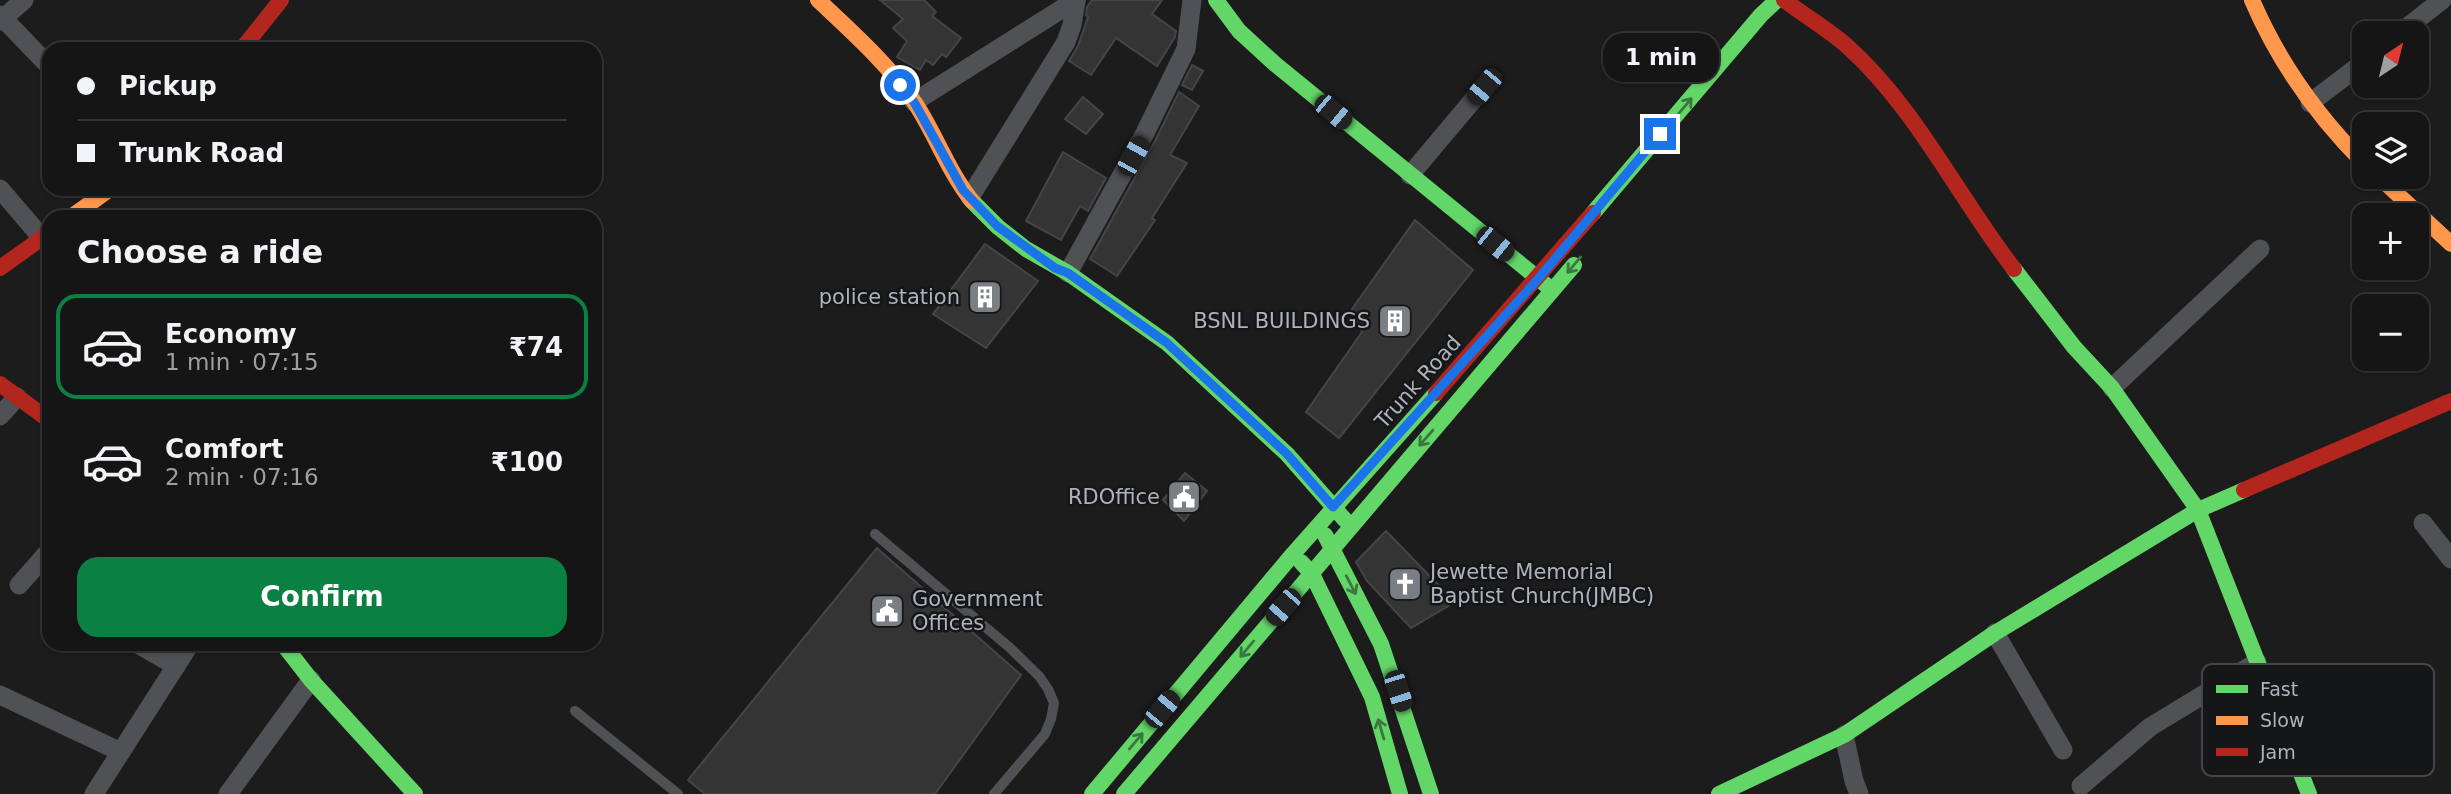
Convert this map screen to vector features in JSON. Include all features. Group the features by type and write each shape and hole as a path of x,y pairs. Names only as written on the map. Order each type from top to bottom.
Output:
{"street":[{"path":"24,0 1,18 42,59"},
{"path":"248,42 281,0"},
{"path":"818,0 870,50 914,102 963,190 997,226 1167,343 1287,454 1351,526"},
{"path":"914,102 1076,0"},
{"path":"970,197 1066,42 1076,0"},
{"path":"1068,273 1146,133 1186,50 1192,0"},
{"path":"1216,0 1239,31 1275,64 1553,290"},
{"path":"1729,78 1773,24 1780,0 1848,47 1881,82 1914,125 2002,254 2074,347 2112,388 2197,510 2258,662 2255,664"},
{"name":"Trunk Road","path":"1092,794 1333,507 1538,279 1761,15 1780,0"},
{"path":"2252,0 2266,36 2295,85 2352,151"},
{"path":"2416,21 2444,0 2451,5"},
{"path":"2310,103 2352,71"},
{"path":"1410,175 1484,87"},
{"path":"0,189 42,233"},
{"path":"2392,189 2451,244"},
{"path":"81,210 100,196"},
{"path":"0,268 42,238"},
{"path":"1124,794 1588,248"},
{"path":"2112,388 2260,248"},
{"path":"0,384 42,415"},
{"path":"0,416 16,397"},
{"path":"1719,794 1844,735 1996,632 2197,510 2451,401"},
{"path":"2423,523 2451,559"},
{"path":"1318,525 1333,548 1381,644 1431,794"},
{"path":"1293,554 1312,574 1372,697 1401,794"},
{"path":"19,585 42,559"},
{"path":"1996,632 2063,750"},
{"path":"150,651 176,666"},
{"path":"94,794 186,651"},
{"path":"288,651 311,680 415,794"},
{"path":"228,794 311,680"},
{"path":"0,695 121,752"},
{"path":"2081,786 2150,727 2202,696"},
{"path":"1844,735 1859,794"},
{"path":"2302,776 2309,794"}],"lane":[{"path":"875,534 1009,647 1040,676 1048,689 1054,703 1045,734 994,794"},
{"path":"575,711 678,794"}],"building":[{"path":"880,0 924,0 936,12 932,16 961,38 946,57 942,54 933,65 926,60 920,70 897,57 907,41 893,28 903,19"},
{"path":"1092,0 1162,0 1152,14 1176,31 1157,66 1116,38 1091,75 1069,61 1078,46 1088,17 1087,7"},
{"path":"1192,65 1203,71 1192,90 1182,85"},
{"path":"1179,92 1199,106 1170,155 1187,163 1152,218 1155,220 1117,276 1090,259"},
{"path":"1083,97 1103,114 1086,134 1065,119"},
{"path":"1063,152 1106,178 1088,211 1080,206 1061,240 1026,221"},
{"name":"BSNL BUILDINGS","path":"1415,220 1473,270 1339,438 1306,412 1362,332 1352,309"},
{"name":"police station","path":"985,244 1038,281 986,348 933,314"},
{"path":"1185,473 1207,491 1184,521 1163,500"},
{"path":"1386,531 1455,602 1411,628 1367,581 1356,562"},
{"name":"Government Offices","path":"877,548 1021,675 935,794 705,794 688,780"}],"traffic: fast":[{"path":"1216,0 1239,31 1275,64 1551,289"},
{"path":"1593,213 1761,15 1777,0"},
{"path":"972,201 998,227 1026,249 1068,273 1167,343 1287,454 1345,520"},
{"path":"1124,794 1574,265"},
{"path":"2014,269 2074,347 2112,388 2198,510 2258,664"},
{"path":"1092,794 1293,554 1436,393"},
{"path":"1719,794 1844,735 1995,633 2198,510 2244,490"},
{"path":"1325,535 1381,644 1431,794"},
{"path":"1301,562 1312,574 1372,697 1400,794"},
{"path":"288,651 311,680 415,794"},
{"path":"2302,776 2309,794"}],"traffic: slow":[{"path":"818,0 869,49 915,103 956,178 972,201"},
{"path":"2252,0 2274,45 2300,87 2352,150"},
{"path":"2392,189 2451,244"},
{"path":"81,210 100,196"}],"traffic: jam":[{"path":"248,42 281,0"},
{"path":"1784,0 1848,47 1895,97 2014,269"},
{"path":"1436,393 1593,213"},
{"path":"0,268 42,238"},
{"path":"0,384 42,415"},
{"path":"2244,490 2451,401"}],"place":[{"name":"police station","path":"985,297"},
{"name":"BSNL BUILDINGS","path":"1395,321"},
{"name":"RDOffice","path":"1184,497"},
{"name":"Jewette Memorial Baptist Church(JMBC)","path":"1405,584"},
{"name":"Government Offices","path":"887,611"}],"route":[{"path":"900,85 914,102 963,190 997,226 1167,343 1287,454 1333,507 1538,279 1660,134"}]}
